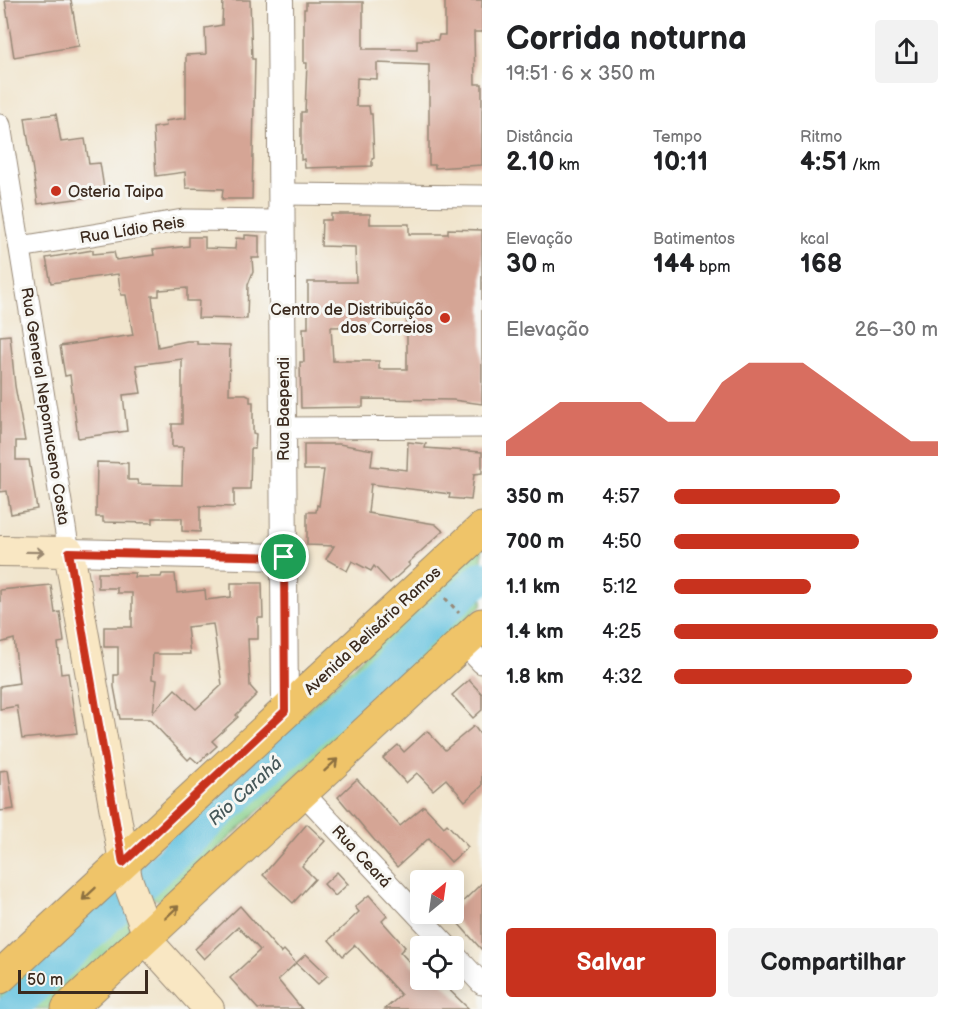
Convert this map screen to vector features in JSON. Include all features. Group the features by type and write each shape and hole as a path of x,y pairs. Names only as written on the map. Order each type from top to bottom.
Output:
{"main road":[{"name":"Avenida Belisário Ramos","path":"0,977 125,871 285,711 482,529"},
{"path":"0,551 69,552"},
{"name":"Rua General Nepomuceno Costa","path":"69,552 125,871 144,929 159,956 209,1009"},
{"path":"68,1009 144,929 302,792 472,637"}],"street":[{"name":"Rua Baependi","path":"280,0 285,711"},
{"name":"Rua General Nepomuceno Costa","path":"0,125 69,552"},
{"path":"281,194 482,196"},
{"name":"Rua Lídio Reis","path":"20,247 183,220 281,221"},
{"path":"283,428 482,427"},
{"path":"69,552 284,557"},
{"name":"Rua Ceará","path":"302,792 438,936"},
{"path":"464,965 482,984"}],"path":[{"path":"444,597 472,637"}],"green space":[{"path":"482,544 482,605 161,901 151,898 141,868"},
{"path":"111,891 121,895 130,919 130,936 50,1009 0,1009 0,991"}],"building":[{"path":"5,0 71,0 79,46 14,57"},
{"path":"223,0 250,0 252,59 255,59 252,199 222,199 223,189 186,188 185,172 156,176 153,128 166,126 165,121 186,118 186,55 206,54 205,28 222,25"},
{"path":"445,0 482,0 482,32 474,32 475,84 482,84 482,165 435,168 435,165 429,165 429,65 377,63 377,79 357,78 356,106 369,106 370,114 372,114 374,158 372,166 305,168 304,159 301,160 301,112 305,112 307,63 304,63 304,9 306,9 306,2 363,2 363,49 417,49 417,40 438,40 439,35 445,35"},
{"path":"56,114 61,142 85,139 89,164 100,163 105,195 38,204 25,118"},
{"path":"331,214 370,214 370,224 409,224 409,234 448,234 448,229 482,230 482,404 453,400 363,399 363,407 301,408 300,362 304,362 303,328 308,328 308,282 356,282 355,247 321,246 322,220 331,220","holes":["376,305 407,305 407,369 379,369 379,361 333,361 331,327 377,326"]},
{"path":"245,235 259,236 259,258 252,258 253,272 248,285 247,319 198,318 199,301 187,301 187,288 159,290 159,296 152,296 158,347 187,341 197,341 197,344 230,345 229,394 246,394 250,396 250,402 253,402 253,433 256,434 255,449 251,449 250,489 234,489 234,507 200,506 200,532 182,531 182,518 153,518 153,523 103,522 103,517 96,517 97,462 128,463 128,480 137,480 138,484 182,485 183,447 172,447 172,424 182,424 182,359 136,365 141,393 123,395 127,431 78,438 70,375 65,376 60,346 133,335 126,295 121,295 118,274 51,283 46,258 93,250 93,254 114,252 116,260 154,255 153,250 189,246 189,237 205,237 205,248 235,249 236,238 245,239"},
{"path":"10,335 15,386 25,441 16,441 16,460 29,460 37,509 11,514 7,491 0,492 0,336"},
{"path":"408,442 426,444 425,448 482,452 482,473 474,474 471,500 449,498 450,494 371,484 368,513 435,524 443,531 408,563 410,565 390,583 374,566 371,571 352,561 347,571 326,559 334,546 307,545 307,512 316,512 317,505 319,506 324,470 304,470 304,444 339,444 373,450 371,466 407,470"},
{"path":"98,573 135,573 134,577 161,577 162,574 175,574 177,593 205,590 206,600 231,597 231,583 262,583 263,618 258,618 258,639 248,639 250,686 257,694 236,715 238,717 212,741 217,746 198,763 191,757 188,760 149,719 120,719 114,687 114,675 118,675 118,647 104,647 104,627 132,627 132,593 117,593 117,588 98,588","holes":["213,624 222,685 196,709 175,689 153,712 157,680 152,679 153,654 190,654 187,627"]},
{"path":"51,585 55,613 60,612 64,642 58,643 61,674 68,673 77,733 22,739 17,706 0,709 0,686 19,683 14,639 0,643 0,590"},
{"path":"469,680 482,694 482,710 473,718 452,695"},
{"path":"474,726 482,737 482,786 465,801 446,779 433,790 417,773 406,783 383,758 398,745 404,752 427,731 445,750"},
{"path":"8,770 14,809 0,811 0,771"},
{"path":"357,779 400,826 424,806 444,827 447,824 468,847 451,862 429,838 397,867 338,797"},
{"path":"307,824 325,841 302,866 315,879 293,903 263,875"},
{"path":"337,872 348,884 335,896 324,884"},
{"path":"482,883 482,950 459,924 464,924 464,900"},
{"path":"369,895 387,916 382,921 405,947 400,952 410,962 410,990 449,990 469,1009 385,1009 401,995 355,945 343,956 329,940 359,912 355,907"},
{"path":"240,906 281,953 284,950 296,963 278,980 302,1009 258,1009 230,978 260,950 238,927 204,959 195,949"},
{"path":"306,954 328,975 318,984 296,963"}],"waterway":[{"name":"Rio Carahá","path":"12,1009 175,854 482,577"}],"place":[{"name":"Osteria Taipa","path":"56,191"},
{"name":"Centro de Distribuição dos Correios","path":"445,318"}],"route":[{"path":"69,552 284,557 285,711 123,863 69,552"}]}
